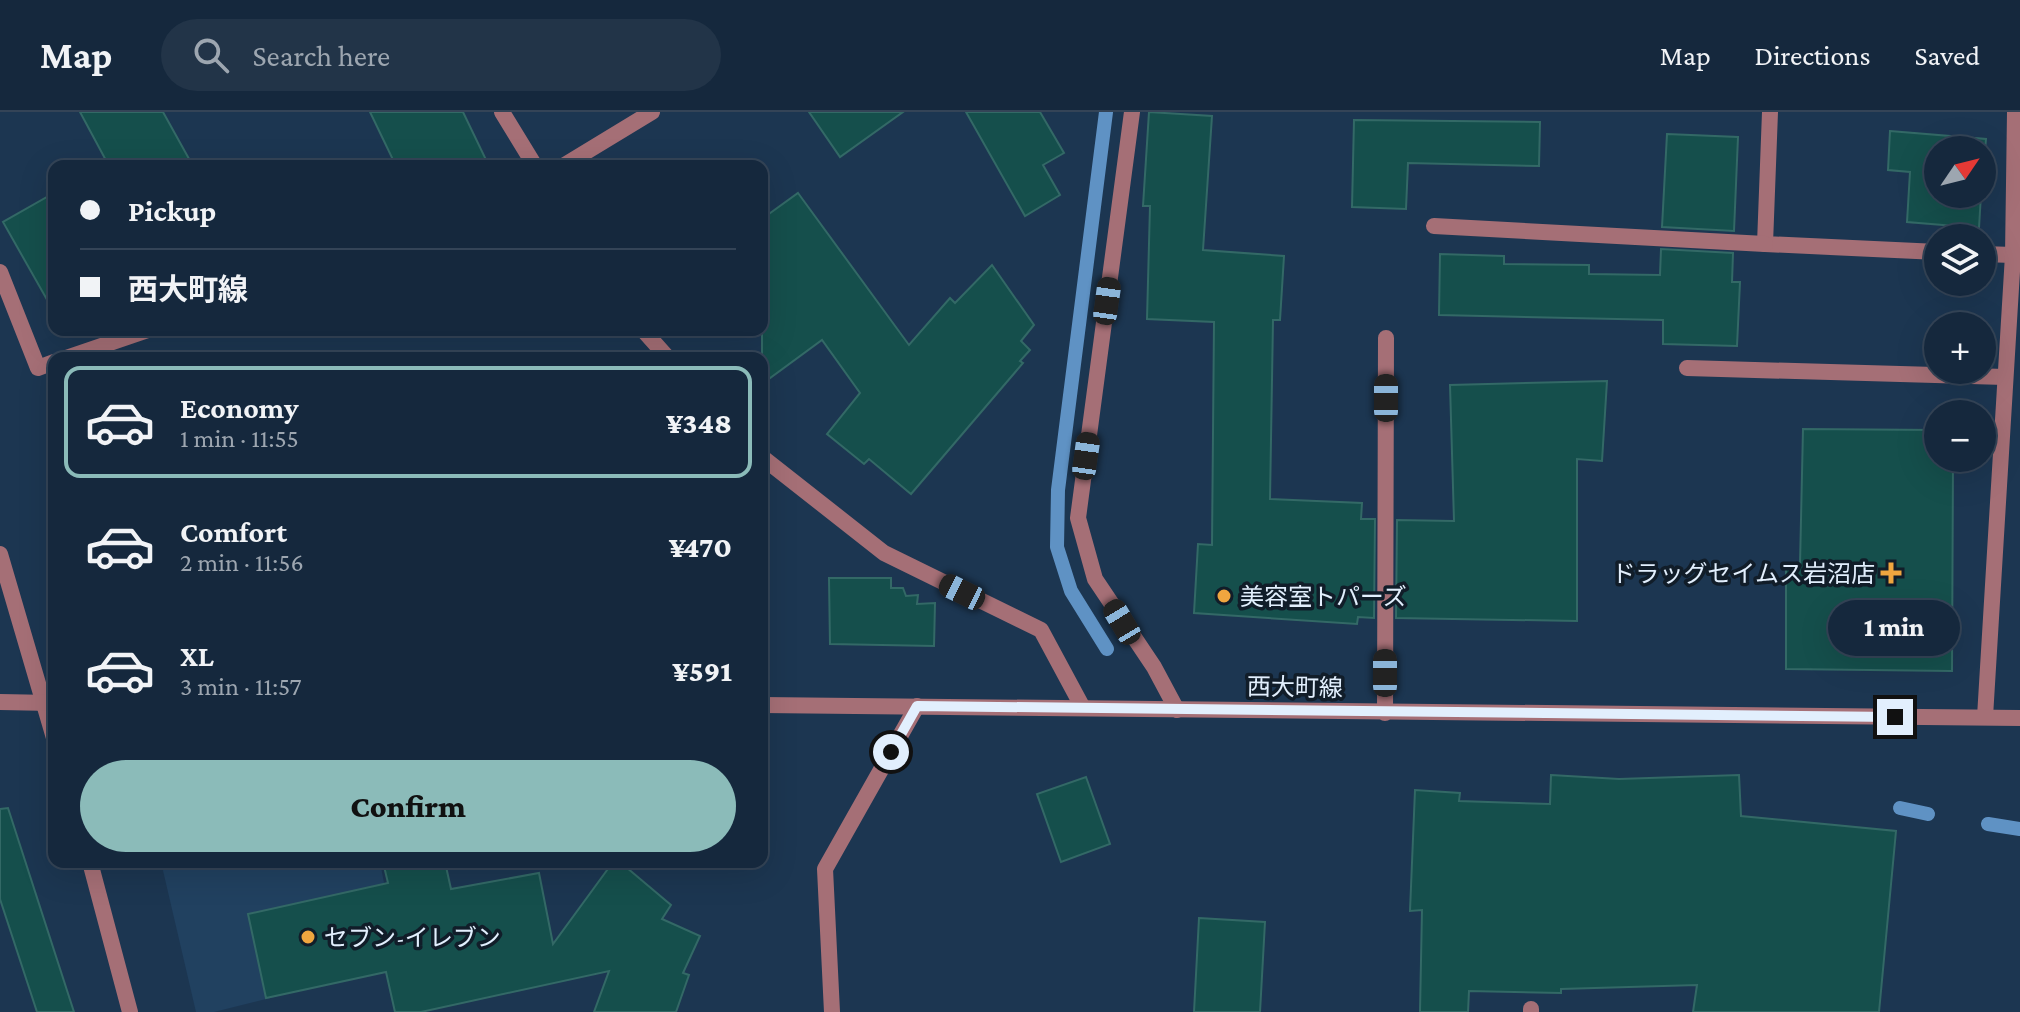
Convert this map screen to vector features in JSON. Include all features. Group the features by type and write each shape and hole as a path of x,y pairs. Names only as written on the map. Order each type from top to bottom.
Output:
{"street":[{"path":"502,112 531,160"},
{"path":"573,160 652,112"},
{"path":"1132,112 1078,518 1095,579 1154,667 1177,710"},
{"path":"1765,244 1770,112"},
{"path":"1985,717 2005,377 2015,307 2015,112"},
{"path":"1434,226 1924,251"},
{"path":"1996,254 2013,255"},
{"path":"0,272 38,368 48,364"},
{"path":"84,352 130,336"},
{"path":"648,336 663,352"},
{"path":"1385,713 1386,338"},
{"path":"1687,368 2005,377"},
{"path":"768,462 884,553 1041,630 1083,708"},
{"path":"0,554 48,700"},
{"path":"0,702 48,703"},
{"name":"西大町線","path":"768,705 2020,718"},
{"path":"832,1012 825,869 917,706"},
{"path":"92,868 130,1012"}],"shaded area":[{"path":"162,868 381,868 400,966 214,1012 196,1012"}],"building":[{"path":"80,112 163,112 190,160 106,160"},
{"path":"370,112 463,112 486,160 393,160"},
{"path":"809,112 903,112 840,157"},
{"path":"966,112 1040,112 1064,153 1043,165 1060,195 1025,216"},
{"path":"1149,112 1212,116 1203,250 1284,256 1280,320 1273,320 1270,499 1362,503 1361,519 1375,519 1374,618 1358,617 1357,624 1194,613 1198,544 1212,545 1214,322 1147,319 1150,206 1143,206"},
{"path":"1354,120 1540,122 1539,166 1408,163 1406,209 1352,207"},
{"path":"1890,131 1950,136 1924,136 1924,208 1980,208 1979,224 1907,222 1910,172 1888,170"},
{"path":"1667,134 1738,137 1734,231 1662,227"},
{"path":"798,193 909,345 950,298 955,303 992,265 1034,325 1021,341 1030,350 1020,361 1023,363 911,494 869,459 864,464 827,434 860,393 822,340 768,380 768,352 762,352 762,336 768,336 768,215"},
{"path":"48,196 48,301 3,222"},
{"path":"1661,249 1733,253 1732,282 1740,282 1737,346 1663,344 1663,320 1439,315 1440,254 1504,256 1504,264 1589,265 1589,274 1660,275"},
{"path":"1607,381 1602,461 1577,459 1577,621 1396,618 1397,520 1454,521 1450,385"},
{"path":"1803,429 1924,430 1924,472 1953,472 1952,671 1786,669 1786,564 1800,565"},
{"path":"829,578 891,578 891,588 903,588 906,596 918,595 917,604 935,603 934,646 830,644"},
{"path":"1551,775 1619,779 1739,775 1741,816 1896,831 1879,1012 1693,1012 1697,985 1561,989 1561,993 1469,991 1468,1012 1420,1012 1422,910 1410,911 1415,790 1460,793 1459,801 1550,804"},
{"path":"1086,777 1110,844 1061,862 1037,794"},
{"path":"8,808 74,1012 37,1012 0,899 0,809"},
{"path":"384,868 446,868 451,889 539,873 553,944 609,868 627,868 671,905 662,919 700,936 683,973 689,975 676,1012 594,1012 609,971 421,1012 395,1012 386,972 266,998 248,914 388,883"},
{"path":"1199,918 1265,922 1260,1012 1194,1012"}],"waterway":[{"path":"1106,112 1058,490 1057,547 1071,591 1107,649"},
{"path":"1900,808 1928,814"},
{"path":"1988,824 2020,829"}],"place":[{"name":"ドラッグセイムス岩沼店","path":"1891,573"},
{"name":"美容室トパーズ","path":"1224,596"},
{"name":"セブン-イレブン","path":"308,937"}],"route":[{"path":"891,752 917,706 1895,717"}]}
